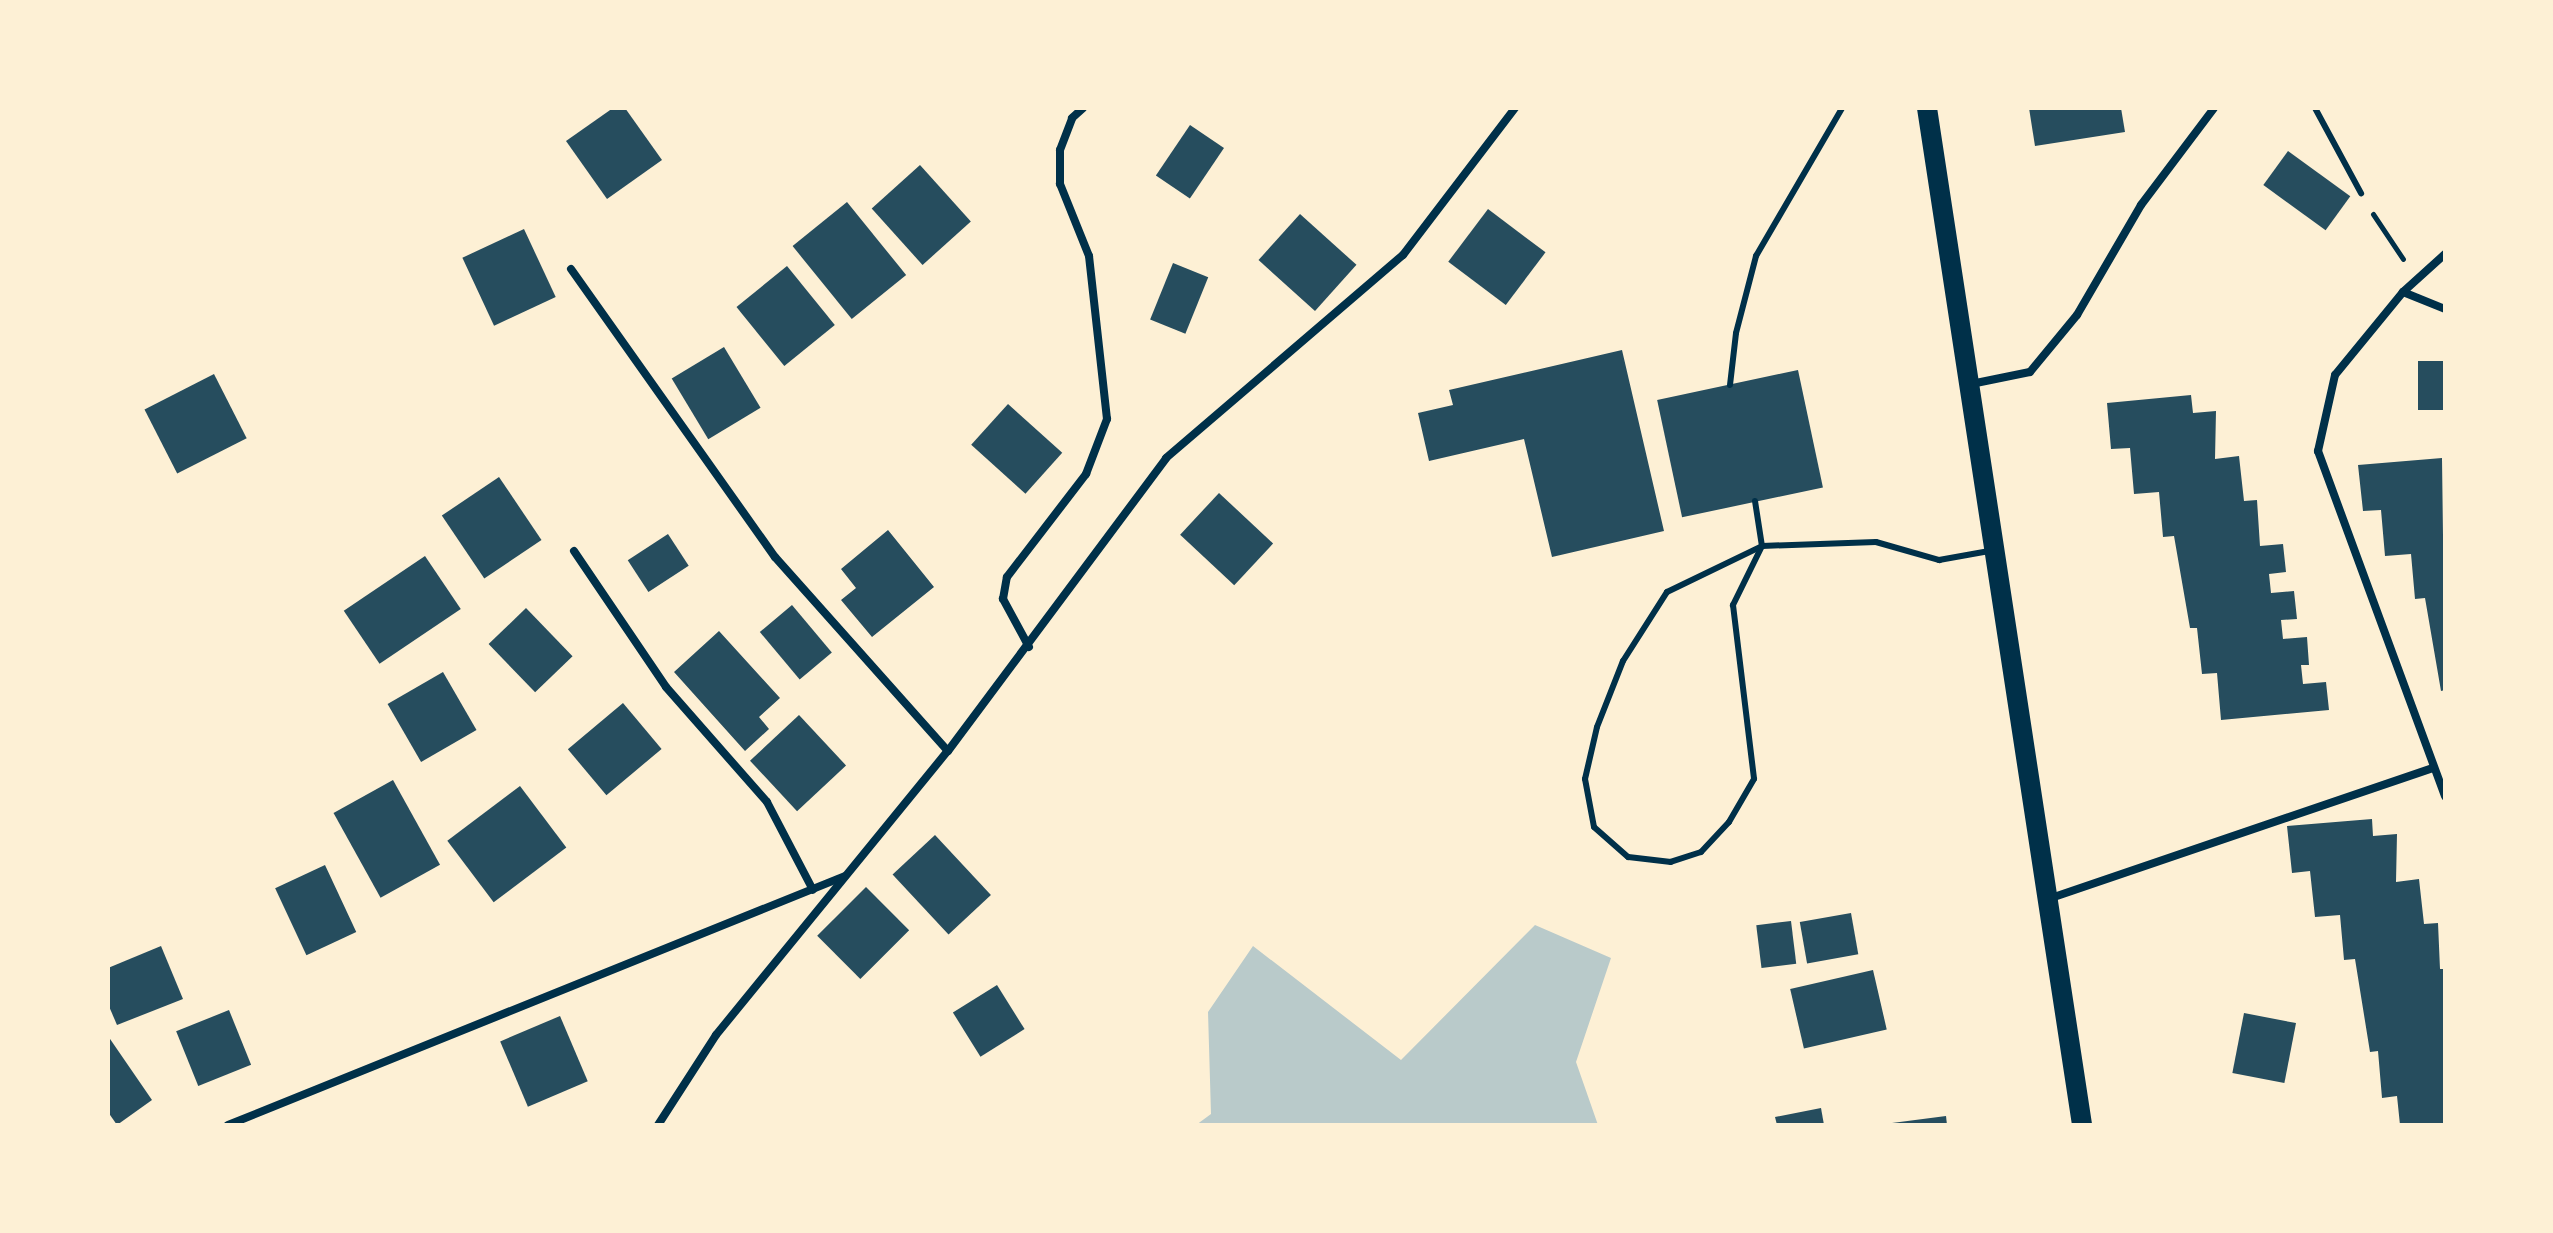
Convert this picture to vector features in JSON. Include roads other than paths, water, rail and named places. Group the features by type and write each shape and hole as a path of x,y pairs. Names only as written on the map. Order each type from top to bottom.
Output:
{"main road":[{"path":"1927,108 1970,384 1991,551 2051,898 2082,1125"}],"street":[{"path":"1029,647 1003,599 1007,577 1086,474 1107,419 1089,256 1060,184 1060,150 1072,118 1083,108"},
{"path":"658,1125 716,1035 948,751 1029,647 1166,458 1403,255 1515,108"},
{"path":"1970,384 2030,372 2077,315 2141,205 2214,108"},
{"path":"2445,254 2403,292 2335,375 2318,451 2432,768 2445,796"},
{"path":"571,269 775,557 948,751"},
{"path":"2403,292 2445,309"},
{"path":"574,551 666,687 767,802 813,890"},
{"path":"2051,898 2432,768"},
{"path":"228,1125 846,876"}],"lane":[{"path":"1730,385 1736,333 1756,256 1842,108"},
{"path":"2315,108 2361,193"},
{"path":"1755,501 1762,546 1733,605 1754,779 1729,822 1701,852 1671,862 1628,857 1594,827 1585,779 1597,727 1623,661 1667,592 1762,546 1876,542 1939,560 1991,551"}]}
